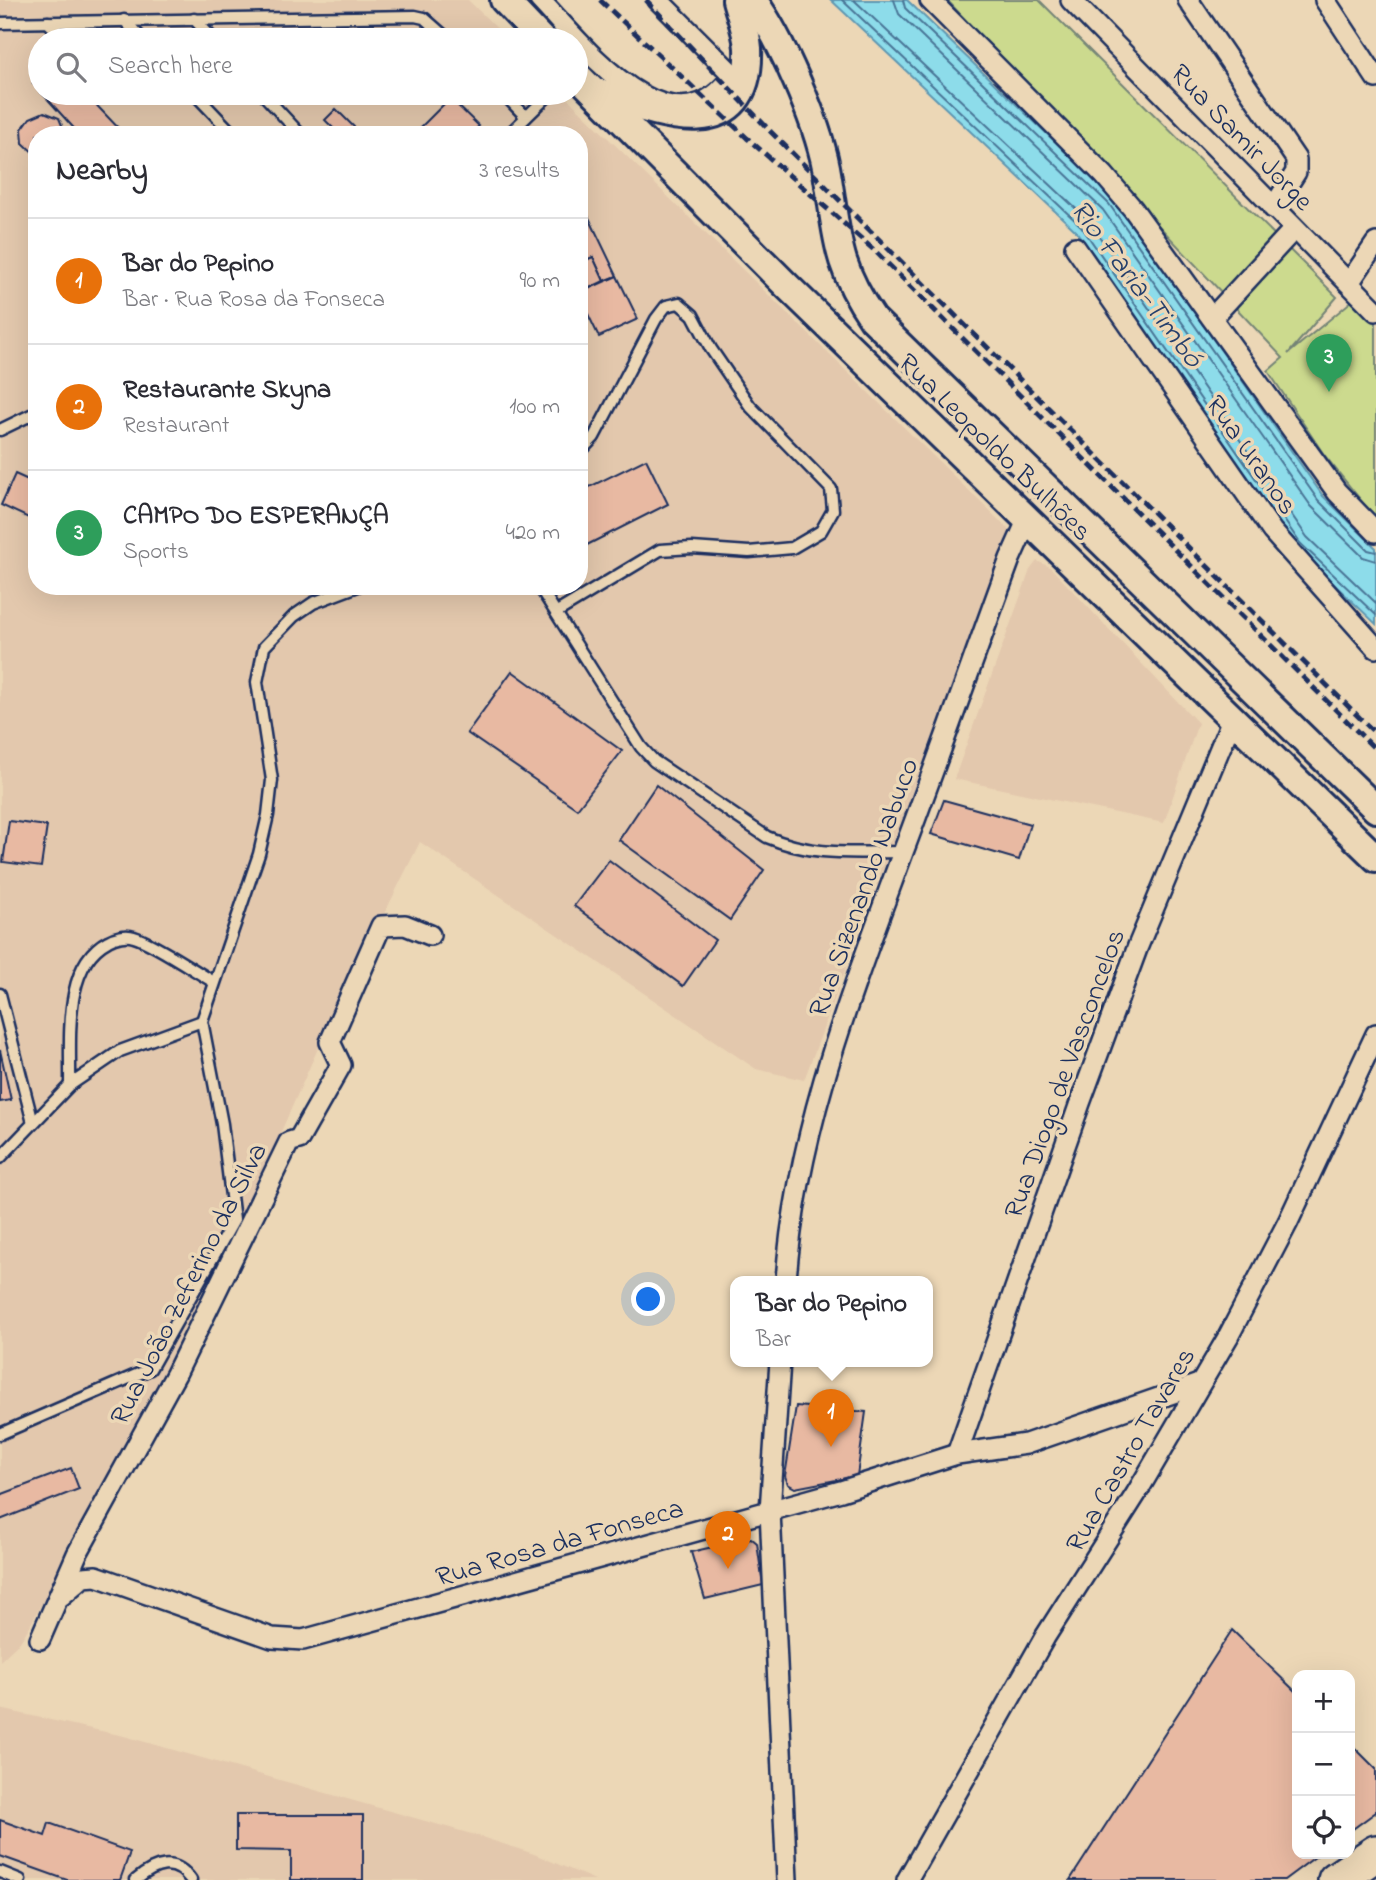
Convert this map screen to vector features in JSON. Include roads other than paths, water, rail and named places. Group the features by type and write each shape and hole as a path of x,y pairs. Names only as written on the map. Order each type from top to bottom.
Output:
{"main road":[{"path":"503,0 530,28"},
{"path":"588,83 652,112 702,118 725,110 739,96 747,66 748,45 736,0"},
{"name":"Rua Leopoldo Bulhões","path":"753,0 781,46 798,88 826,166 834,232 842,262 853,289 873,319 1376,809"},
{"name":"Rua Leopoldo Bulhões","path":"588,86 1027,521 1376,858"}],"street":[{"path":"540,0 566,28"},
{"path":"588,52 624,85 659,102 692,105 710,99 722,91 733,75 658,0"},
{"path":"930,0 1104,175 1212,317 1337,492 1376,533"},
{"name":"Rua Samir Jorge","path":"1072,0 1272,208 1376,311"},
{"path":"1188,0 1296,159 1296,172 1272,208"},
{"path":"1325,0 1376,78"},
{"path":"1212,317 1294,229"},
{"path":"1349,283 1376,243"},
{"name":"Rua Uranos","path":"1075,247 1272,531 1376,648"},
{"name":"Rua Sizenando Nabuco","path":"787,1276 794,1206 811,1121 854,984 1010,559 1027,521"},
{"name":"Rua Diogo de Vasconcelos","path":"957,1454 1133,959 1233,717"},
{"name":"Rua João Zeferino da Silva","path":"40,1639 77,1554 209,1310 289,1142 299,1139 341,1065 330,1042 381,926 405,925 430,934"},
{"name":"Rua Castro Tavares","path":"907,1880 1045,1637 1136,1494 1228,1337 1288,1222 1376,1034"},
{"path":"780,1367 771,1511 787,1880"},
{"name":"Rua Rosa da Fonseca","path":"61,1596 83,1577 96,1576 272,1638 303,1640 771,1511 957,1454 1026,1444 1199,1384"}],"lane":[{"path":"0,23 415,16 430,22 436,28"},
{"path":"194,19 203,28"},
{"path":"124,20 132,28"},
{"path":"48,22 54,28"},
{"path":"205,105 225,126"},
{"path":"273,105 292,126"},
{"path":"514,105 526,117"},
{"path":"517,126 538,105"},
{"path":"588,443 594,437 656,319 666,306 680,303 693,315 711,349 750,406 831,489 834,510 821,531 792,548 749,552 692,548 660,551 588,594"},
{"path":"0,430 28,416"},
{"path":"0,1434 150,1369 234,1220 222,1124 202,1021 259,854 268,814 272,780 257,681 264,648 294,616 313,603 334,595"},
{"path":"545,595 627,726 654,761 766,837 786,845 808,852 903,852"},
{"path":"557,612 586,595"},
{"path":"70,1085 75,992 85,961 99,946 116,937 133,936 214,982"},
{"path":"0,994 33,1123"},
{"path":"0,1158 70,1085 120,1051 202,1021"},
{"path":"136,1880 150,1868 168,1864 185,1871 191,1880"},
{"path":"0,1872 20,1880"}],"water":[{"name":"Rio Faria-Timbó","path":"831,0 907,0 1115,199 1323,496 1376,548 1376,624 1295,547 1076,231"}],"railway":[{"path":"600,0 747,138 874,250 1376,750"},
{"path":"646,0 771,132 1376,734"}],"place":[{"name":"CAMPO DO ESPERANÇA","path":"1329,392"},
{"name":"Bar do Pepino","path":"831,1447"},
{"name":"Restaurante Skyna","path":"728,1569"}]}
